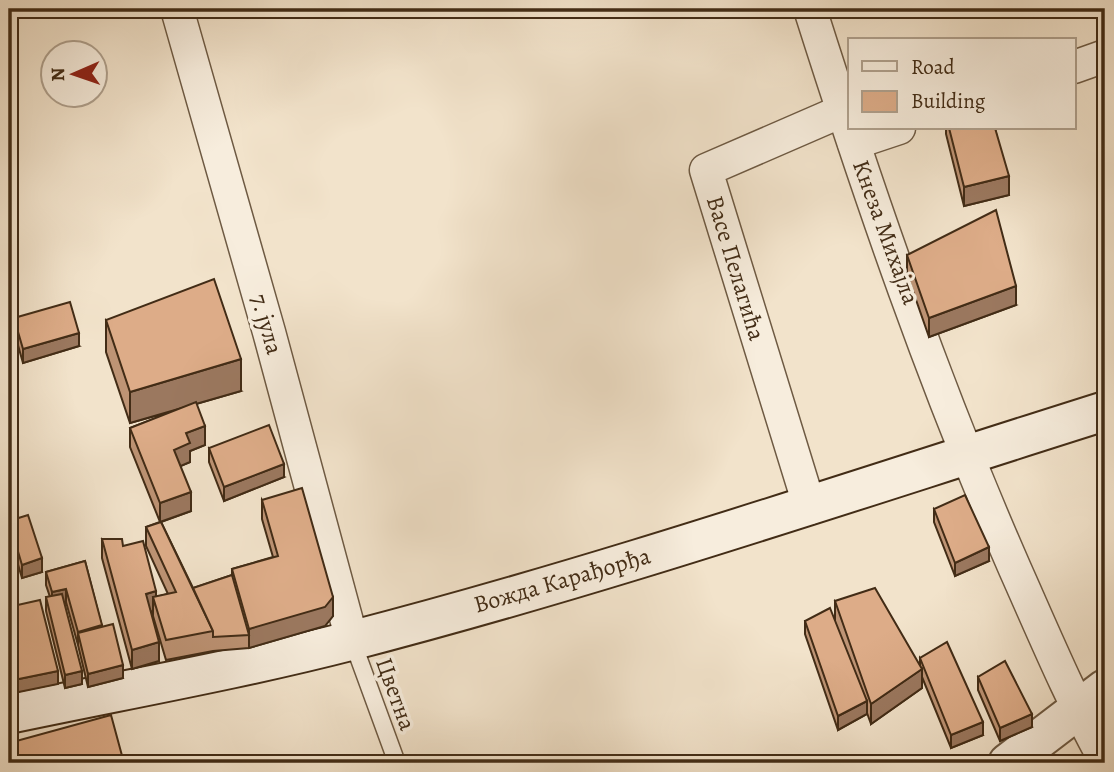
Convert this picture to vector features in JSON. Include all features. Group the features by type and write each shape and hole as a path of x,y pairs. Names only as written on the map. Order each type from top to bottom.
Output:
{"main road":[{"name":"Вожда Карађорђа","path":"9,714 192,677 352,640 810,508 1105,411"},
{"path":"1008,763 1091,699"}],"street":[{"name":"7. јула","path":"177,9 270,332 352,640"},
{"name":"Кнеза Михајла","path":"810,9 848,127"},
{"path":"1076,66 1105,56"},
{"name":"Васе Пелагића","path":"810,508 706,170 842,111"},
{"name":"Кнеза Михајла","path":"849,130 965,455 1091,699 1105,760"},
{"path":"854,143 893,130"}],"lane":[{"name":"Цветна","path":"352,640 397,763"}],"building":[{"path":"950,130 996,130 1009,176 964,187"},
{"path":"996,210 1016,286 929,318 907,255"},
{"path":"214,279 241,359 130,392 106,320"},
{"path":"70,302 79,333 23,349 14,318"},
{"path":"196,402 205,426 186,433 190,443 174,450 191,492 160,503 130,428"},
{"path":"269,425 284,464 224,487 209,448"},
{"path":"302,488 333,597 325,607 249,629 232,569 278,556 262,500"},
{"path":"965,495 989,547 955,563 934,509"},
{"path":"28,515 42,558 22,565 9,521"},
{"path":"161,522 213,631 166,640 153,597 176,592 146,527"},
{"path":"102,539 122,539 123,546 143,541 156,591 146,594 159,642 132,650"},
{"path":"85,561 102,625 78,632 66,589 52,592 46,572"},
{"path":"9,572 13,590 9,591"},
{"path":"232,575 249,635 213,637 213,631 193,588"},
{"path":"875,588 922,669 871,704 835,601"},
{"path":"62,594 82,671 65,675 46,597"},
{"path":"40,600 58,671 9,681 9,617 14,616 13,606"},
{"path":"830,608 867,701 838,716 805,621"},
{"path":"113,624 123,665 88,674 78,633"},
{"path":"947,642 983,722 951,735 920,658"},
{"path":"1005,661 1032,714 1000,728 978,677"},
{"path":"111,715 124,763 9,763 9,743"}]}
